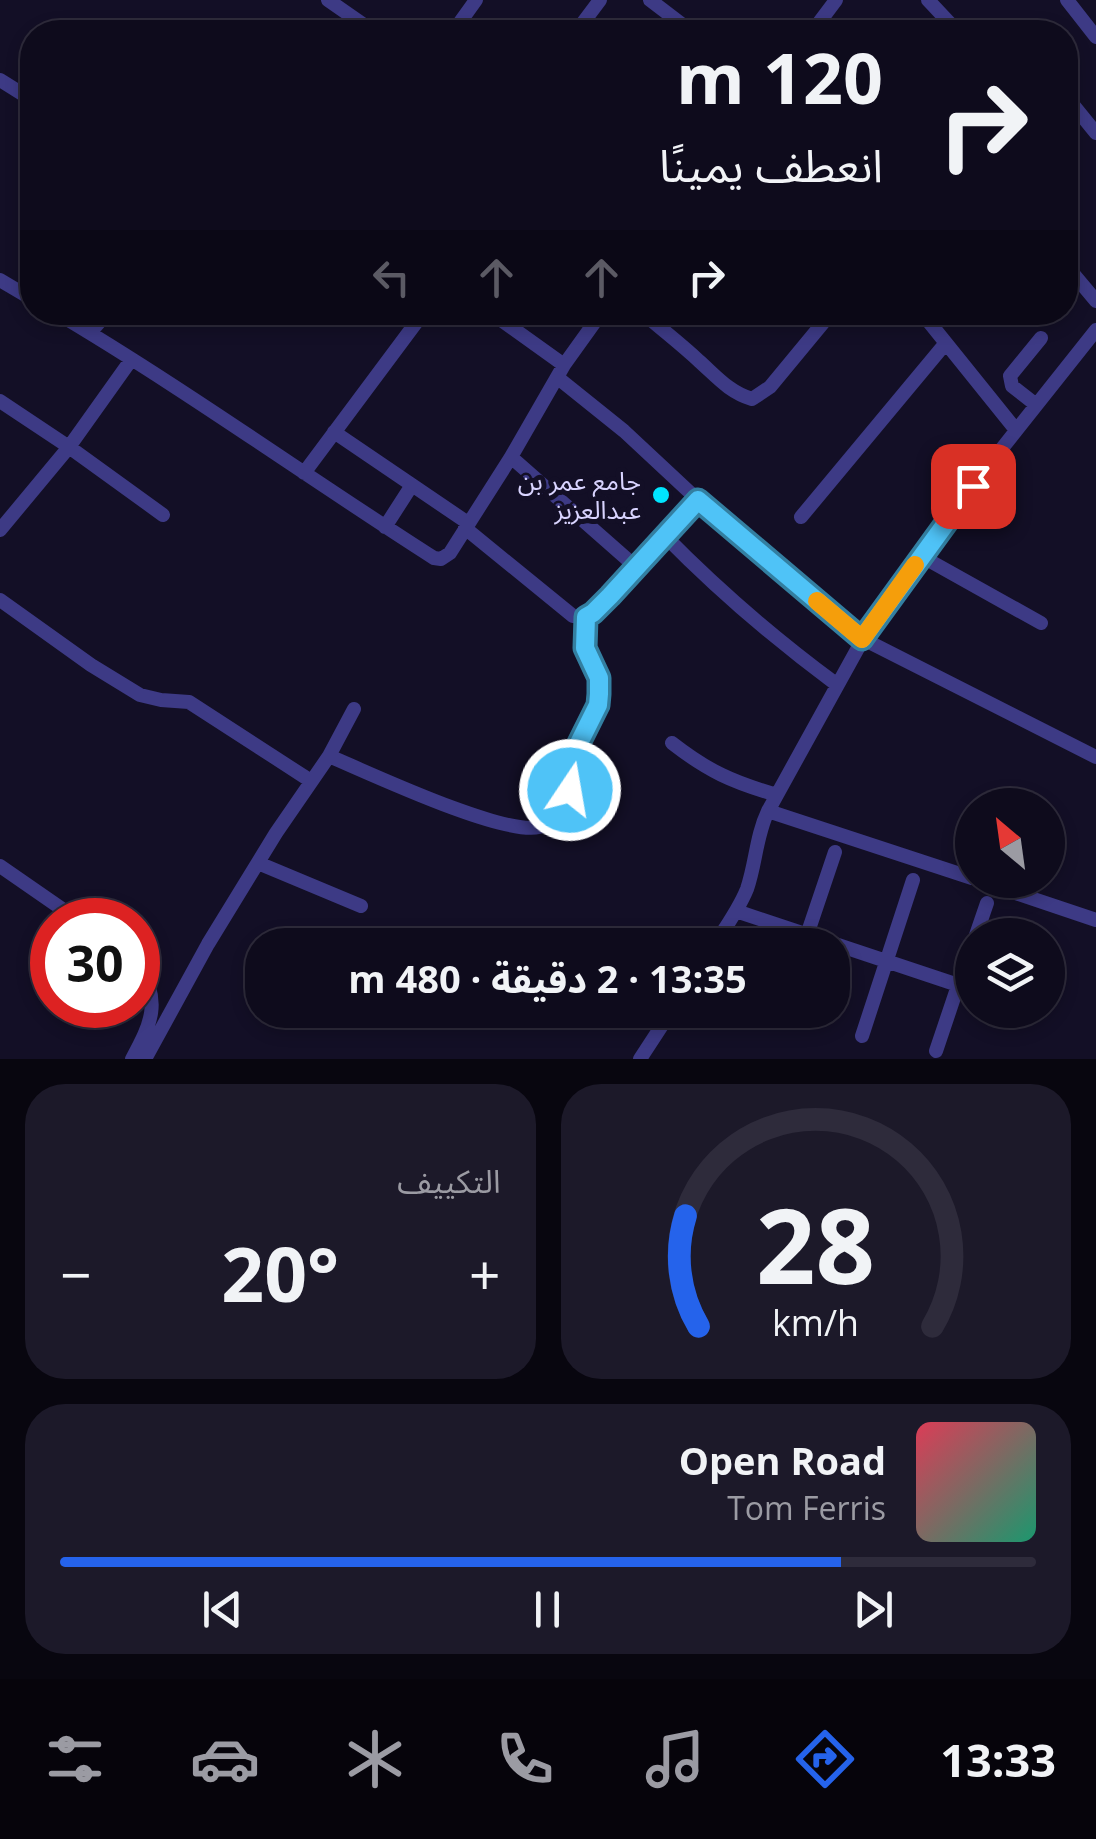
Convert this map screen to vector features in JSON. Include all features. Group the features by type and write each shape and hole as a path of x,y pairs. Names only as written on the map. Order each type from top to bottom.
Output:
{"street":[{"path":"328,0 357,20"},
{"path":"650,0 676,20"},
{"path":"928,0 947,20"},
{"path":"1067,0 1096,37"},
{"path":"1078,111 1096,134"},
{"path":"1078,279 1096,300"},
{"path":"77,325 434,558 450,554 593,325"},
{"path":"90,333 97,325"},
{"path":"304,472 414,325"},
{"path":"505,325 698,500 862,639 1096,757"},
{"path":"657,325 721,383 752,399 770,387 821,325"},
{"path":"931,325 1016,430"},
{"path":"725,928 746,889 768,810 862,639 1035,404 1096,330"},
{"path":"1035,404 1010,382 1010,376 1041,338"},
{"path":"801,516 945,344"},
{"path":"0,530 69,447 131,360"},
{"path":"0,401 163,515"},
{"path":"334,432 466,525 572,616 586,617 602,605 698,500"},
{"path":"511,457 636,567"},
{"path":"385,527 412,486"},
{"path":"664,535 792,652 836,684"},
{"path":"921,556 1041,623"},
{"path":"0,600 140,695 189,702 312,781"},
{"path":"329,756 455,808 507,825 540,827 556,816 564,804 579,743 598,705 599,678 585,648 586,617"},
{"path":"145,1059 208,944 329,756 354,709"},
{"path":"672,744 702,767 776,795"},
{"path":"768,810 955,872"},
{"path":"810,928 836,852"},
{"path":"258,863 361,906"},
{"path":"0,866 46,898"},
{"path":"862,1036 913,880"},
{"path":"1031,898 1096,920"},
{"path":"982,918 987,903"},
{"path":"736,911 787,928"},
{"path":"850,949 955,984"},
{"path":"936,1051 955,994"},
{"path":"132,1059 149,1028"},
{"path":"644,1058 662,1028"}],"slow traffic":[{"path":"817,601 862,639 915,565"}],"place":[{"name":"جامع عمر بن عبدالعزيز","path":"661,495"}],"route":[{"path":"570,790 579,743 598,705 599,678 585,648 586,617 698,500 862,639 973,486"}]}
